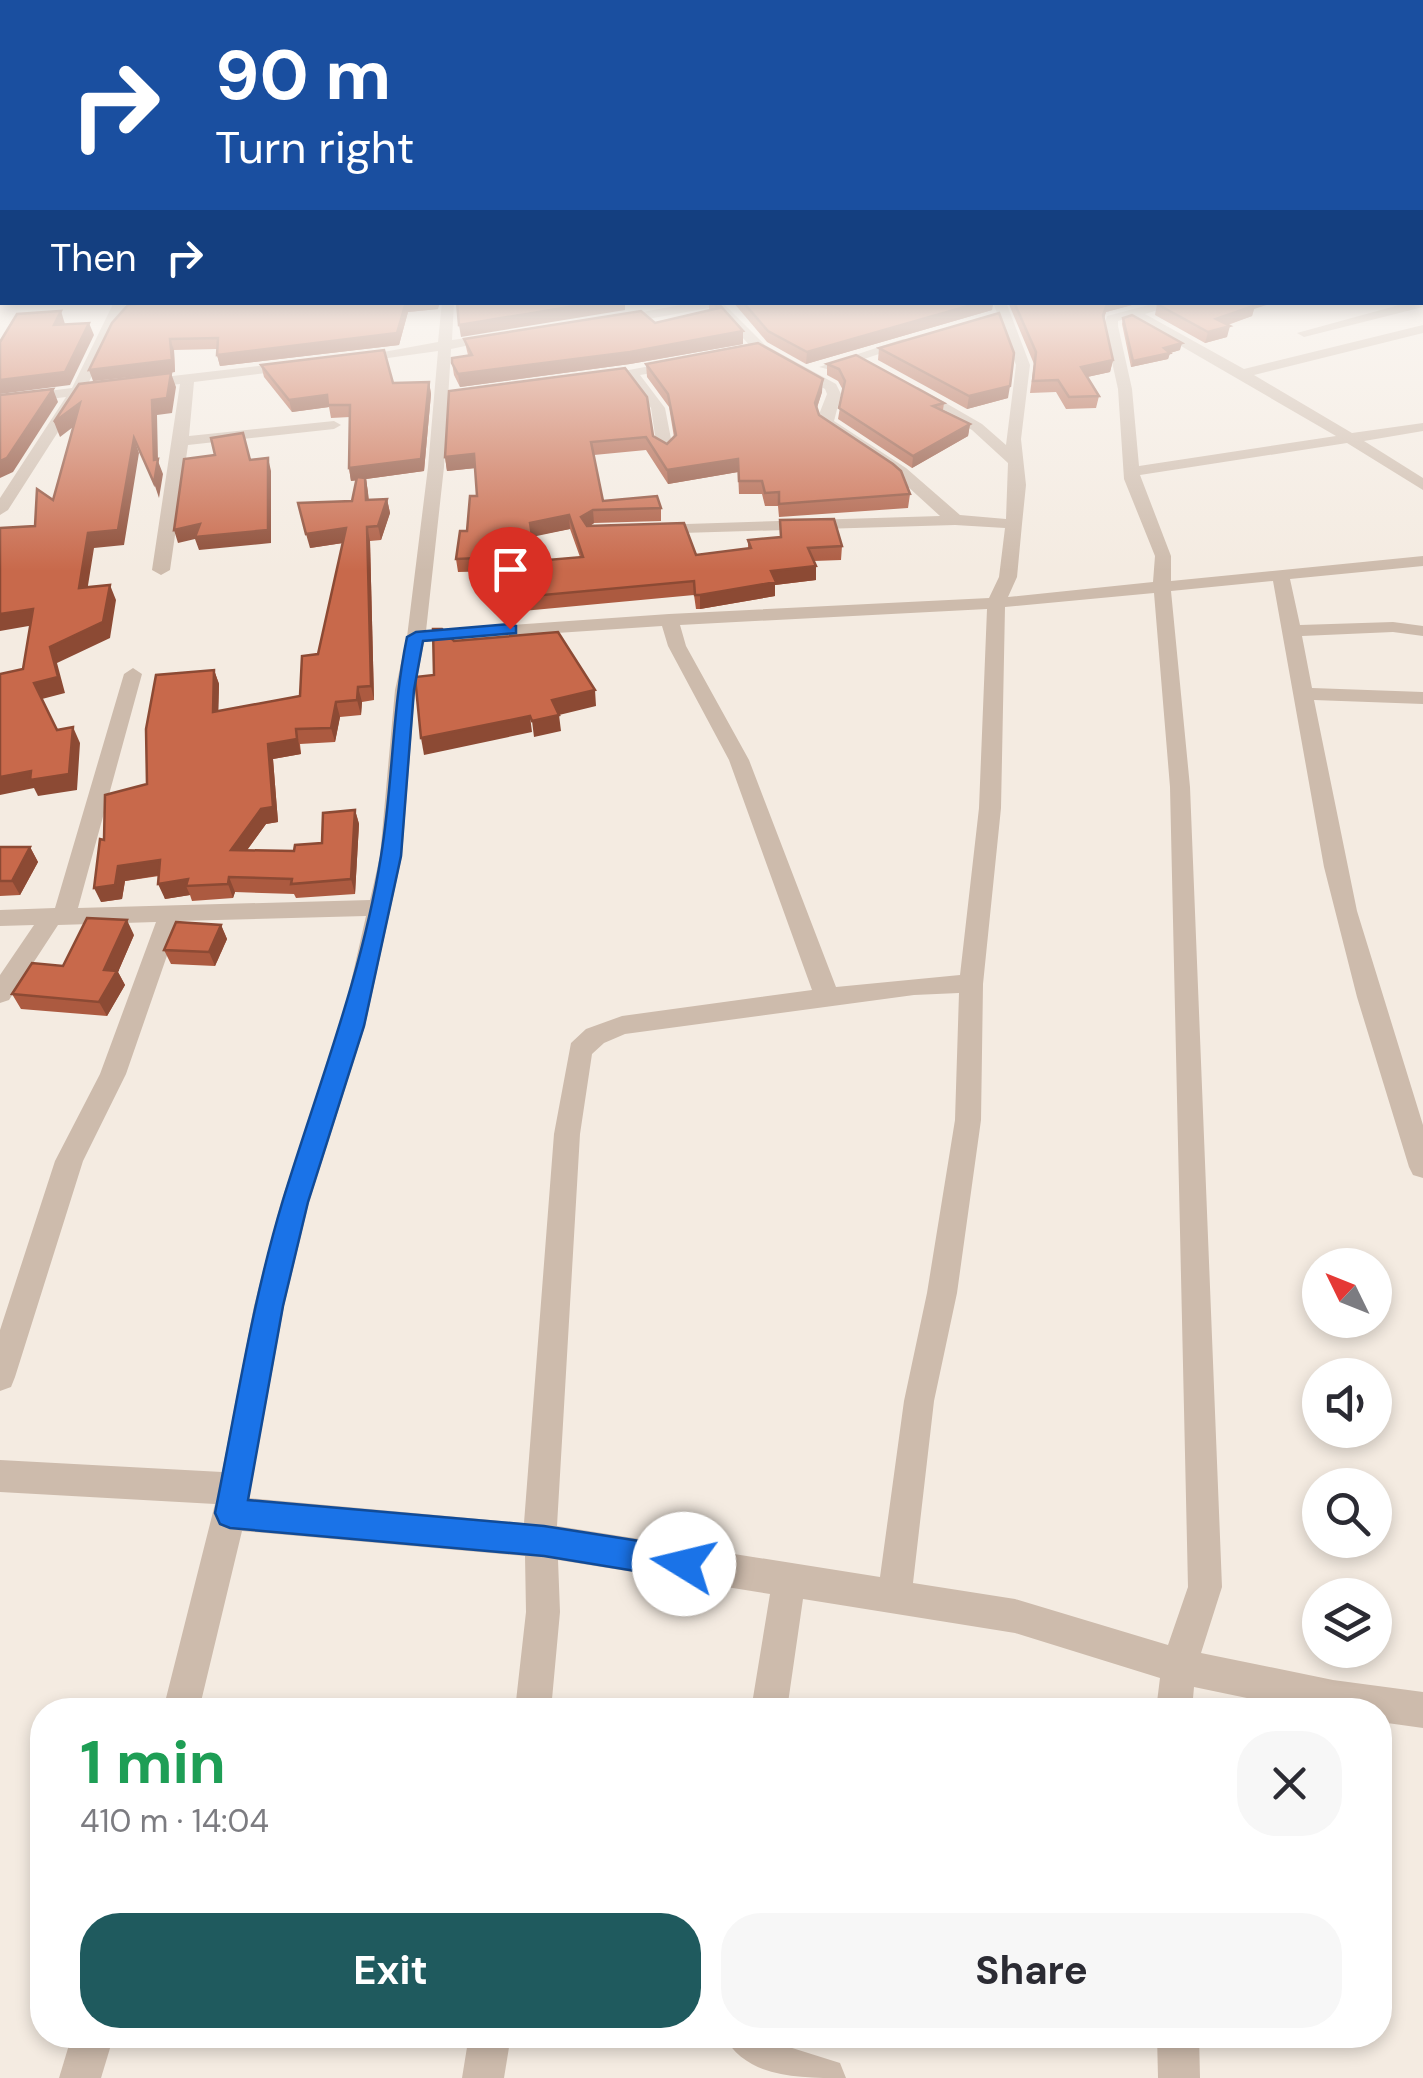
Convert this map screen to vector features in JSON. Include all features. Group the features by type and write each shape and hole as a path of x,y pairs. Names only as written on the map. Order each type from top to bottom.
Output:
{"street":[{"path":"0,510 84,378"},
{"path":"0,401 194,378"},
{"path":"184,1698 233,1501 286,1237 353,1026 392,856 405,690 416,637 445,378"},
{"path":"635,378 658,408 664,449"},
{"path":"817,378 831,387 834,394 825,416 827,423 900,471 954,520"},
{"path":"894,1597 920,1401 942,1293 968,1120 971,984 990,808 996,603 1008,577 1018,485 1012,460 1021,378"},
{"path":"1122,378 1131,472 1163,556 1162,589 1180,787 1184,982 1196,1181 1204,1587 1179,1666 1175,1698"},
{"path":"1248,378 1423,484"},
{"path":"161,570 182,441 186,379"},
{"path":"900,384 977,427 1012,460"},
{"path":"182,441 334,426"},
{"path":"1131,472 1423,428"},
{"path":"632,530 954,520 1014,524"},
{"path":"416,637 669,619 996,603 1423,560"},
{"path":"1281,577 1306,694 1326,824 1354,941 1423,1167"},
{"path":"669,619 677,646 739,760 826,997"},
{"path":"1294,630 1423,631"},
{"path":"0,994 58,916 92,828 133,674"},
{"path":"1306,694 1423,698"},
{"path":"0,918 380,908"},
{"path":"0,1377 69,1161 113,1074 170,915"},
{"path":"534,1698 543,1612 540,1503 567,1134 580,1050 595,1036 622,1025 914,986 971,984"},
{"path":"0,1476 544,1541 1016,1616 1179,1666 1333,1698"},
{"path":"770,1698 789,1580"},
{"path":"1392,1706 1423,1710"},
{"path":"80,2078 89,2048"},
{"path":"483,2078 488,2048"},
{"path":"752,2048 785,2066 825,2078"},
{"path":"1178,2048 1179,2078"}],"building":[{"path":"170,378 167,398 152,400 154,460 158,459 154,483 134,438 118,530 88,533 79,588 110,585 103,622 50,647 58,677 34,683 57,730 73,727 69,774 30,780 31,771 0,777 0,674 23,669 33,609 0,614 0,528 35,526 37,489 53,500 80,403 54,422 79,384"},
{"path":"271,378 392,378 393,383 429,382 421,459 349,468 350,405 328,405 327,395 289,400"},
{"path":"549,378 633,378 647,397 653,436 667,444 676,435 668,394 656,378 821,378 815,403 819,415 893,464 901,471 910,494 779,504 779,492 765,493 762,481 739,481 738,459 667,470 646,437 591,442 603,501 657,496 661,508 593,510 581,517 587,526 684,523 696,555 751,548 748,540 781,537 780,520 834,519 842,546 808,548 816,566 771,571 776,582 700,595 695,595 694,581 511,598 503,557 456,559 460,531 467,531 470,496 477,496 474,454 445,457 449,391","holes":["569,515 583,557 536,561 530,523"]},
{"path":"843,378 898,378 944,403 933,406 970,424 913,456 839,408"},
{"path":"935,378 1011,378 1010,386 969,396"},
{"path":"1033,378 1088,378 1099,396 1069,397 1058,380 1033,381"},
{"path":"53,389 7,458 0,461 0,395"},
{"path":"243,433 250,460 268,458 268,530 195,537 200,524 174,530 184,459 215,455 211,438"},
{"path":"357,477 365,478 366,500 387,499 378,526 367,527 371,686 358,687 357,700 336,702 331,728 296,729 297,739 268,744 273,807 261,809 231,850 294,851 295,845 322,843 323,813 355,810 351,879 291,884 292,879 229,877 228,884 186,886 188,879 158,884 160,860 118,866 115,885 94,888 100,839 104,840 105,795 147,784 146,729 156,675 214,670 213,712 300,696 302,656 318,654 346,528 306,534 298,503 352,501"},
{"path":"433,629 442,629 454,641 558,632 595,690 552,700 559,715 532,721 530,716 421,738 415,677 434,675"},
{"path":"0,847 30,847 12,881 0,881"},
{"path":"87,918 127,920 104,970 117,971 99,1002 12,994 32,963 63,966"},
{"path":"176,922 221,925 209,952 164,950"}],"route":[{"path":"510,629 416,637 405,690 392,856 353,1026 295,1202 269,1306 230,1513 544,1541 684,1564"}]}
